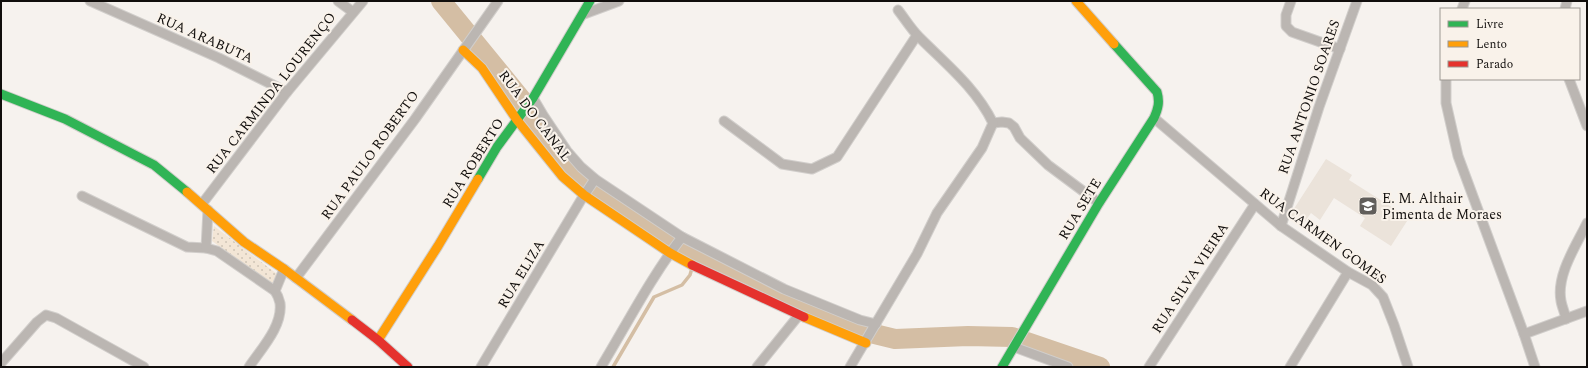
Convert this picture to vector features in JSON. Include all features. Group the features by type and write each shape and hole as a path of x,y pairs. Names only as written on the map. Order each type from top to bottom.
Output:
{"street":[{"name":"RUA ARABUTA","path":"90,1 219,58 287,92"},
{"path":"338,1 353,12"},
{"name":"RUA CARMINDA LOURENÇO","path":"205,207 287,92 363,1"},
{"name":"RUA PAULO ROBERTO","path":"296,278 416,119 498,1"},
{"name":"RUA ROBERTO","path":"378,340 438,246 497,147 532,100 584,14 590,1"},
{"path":"584,14 619,1"},
{"name":"RUA SETE","path":"1015,346 1099,203 1154,118 1159,106 1160,99 1157,92 1076,1"},
{"path":"1291,1 1286,15 1286,26 1292,32 1340,49"},
{"name":"RUA ANTONIO SOARES","path":"1281,226 1319,107 1357,1"},
{"path":"850,367 917,254 937,212 982,148 993,123 987,110 978,99 960,78 917,35 898,10"},
{"path":"724,121 782,164 812,169 838,157 917,35"},
{"name":"RUA DO CANAL","path":"464,49 482,68 517,119 562,176 584,194 670,253 686,262 798,315 866,342"},
{"path":"1446,80 1446,103 1458,156 1535,367"},
{"path":"1569,80 1587,126"},
{"path":"1,94 65,119 146,160 162,170 244,242 284,269 378,340 408,367"},
{"path":"532,100 567,151 594,181 681,238 784,290 876,325"},
{"name":"RUA CARMEN GOMES","path":"1154,118 1281,226 1348,272 1372,285 1383,297 1408,367"},
{"path":"993,123 1002,122 1014,126 1020,138 1048,164 1099,203"},
{"name":"RUA ELIZA","path":"481,367 584,194 594,181"},
{"path":"82,196 187,247 206,248 217,251 275,291 280,302 279,316 272,334 249,367"},
{"name":"RUA SILVA VIEIRA","path":"1149,367 1255,204"},
{"path":"205,207 206,248"},
{"path":"1566,319 1561,301 1560,287 1566,267 1587,223"},
{"path":"601,367 670,253 681,238"},
{"path":"275,291 284,269"},
{"path":"1290,367 1348,272"},
{"path":"1524,334 1587,311"},
{"path":"757,367 798,315"},
{"path":"1,363 42,317 51,316 144,367"},
{"path":"1002,367 1015,346 1068,367"}],"shaded area":[{"name":"E. M. Althair Pimenta de Moraes","path":"1326,159 1352,175 1349,180 1409,218 1391,246 1360,226 1365,218 1334,198 1320,220 1311,213 1304,223 1290,215"},
{"path":"214,226 277,274 274,286 212,241"}],"waterway":[{"path":"441,1 522,100 568,175 666,238 702,258 854,329 895,339 968,336 1012,337 1100,367"},
{"path":"694,262 697,255"},
{"path":"613,367 654,297 682,285 690,275 692,268"}],"traffic: fast":[{"path":"478,179 497,147 533,98 590,1"},
{"path":"1002,367 1099,203 1157,112 1157,92 1114,44"},
{"path":"1,94 65,119 154,165 187,192"}],"traffic: slow":[{"path":"1076,1 1114,44"},
{"path":"463,50 482,68 517,120 562,176 584,195 670,253 692,265"},
{"path":"378,340 438,246 478,179"},
{"path":"187,192 244,242 284,269 352,320"},
{"path":"804,317 866,343"}],"traffic: jam":[{"path":"692,265 804,317"},
{"path":"352,320 378,340 408,367"}],"place":[{"name":"E. M. Althair Pimenta de Moraes","path":"1368,206"}]}
